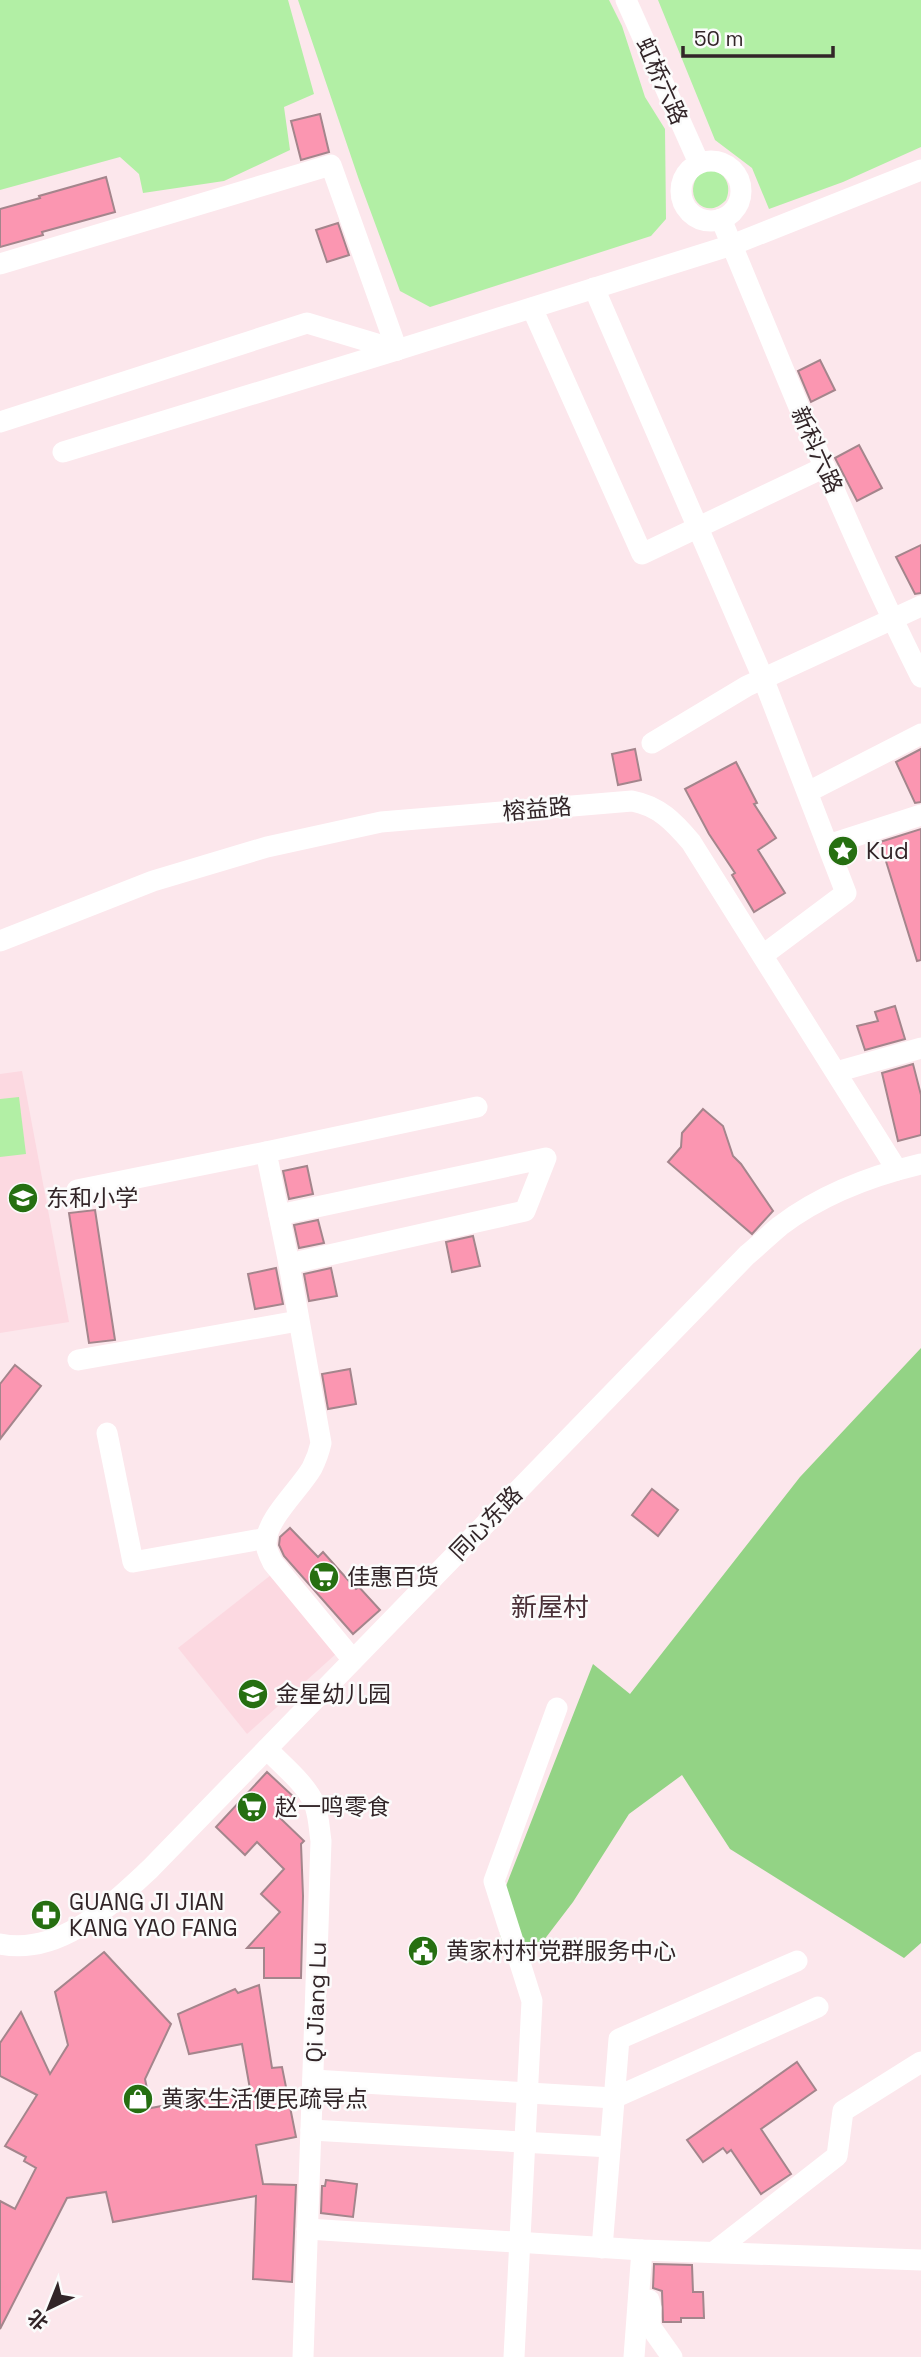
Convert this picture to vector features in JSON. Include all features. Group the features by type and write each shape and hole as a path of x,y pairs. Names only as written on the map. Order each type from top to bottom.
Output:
{"street":[{"name":"虹桥六路","path":"626,0 699,163"},
{"path":"708,160 726,165 738,179 740,198 730,214 721,219 711,221 692,214 681,197 684,177 690,168 708,160"},
{"path":"0,264 331,165 397,350"},
{"path":"63,452 732,245 921,170"},
{"name":"新科六路","path":"721,219 784,374 892,620 921,677"},
{"path":"594,288 763,678 846,893 762,955"},
{"path":"532,308 642,554 825,467"},
{"path":"0,422 307,323 397,350"},
{"path":"652,743 747,686 921,606"},
{"path":"808,792 921,734"},
{"name":"榕益路","path":"0,941 153,881 279,844 381,822 632,801 648,804 671,818 691,842 897,1170"},
{"path":"828,845 921,815"},
{"path":"836,1072 921,1048"},
{"path":"77,1190 477,1107"},
{"path":"266,1152 321,1443 311,1470 274,1520 267,1538 268,1552 273,1563 353,1660"},
{"path":"279,1215 546,1158 525,1211 289,1264"},
{"name":"同心东路","path":"0,1944 24,1946 43,1943 93,1918 150,1869 747,1255 780,1226 819,1201 855,1183 921,1164"},
{"path":"78,1360 298,1321"},
{"path":"107,1433 132,1562 267,1538"},
{"path":"514,2357 532,2001 494,1881 557,1708"},
{"name":"Qi Jiang Lu","path":"267,1749 307,1792 318,1815 321,1841 303,2357"},
{"path":"602,2248 619,2039 797,1961"},
{"path":"313,2080 614,2098 818,2007"},
{"path":"714,2252 837,2156 843,2111 921,2062"},
{"path":"311,2130 610,2147"},
{"path":"307,2229 602,2248 921,2260"},
{"path":"634,2357 642,2250"},
{"path":"639,2292 650,2302 650,2326 672,2357"}],"shaded area":[{"name":"东和小学","path":"22,1071 69,1322 0,1333 0,1074"},
{"name":"金星幼儿园","path":"271,1575 337,1653 247,1734 178,1648"}],"green space":[{"path":"0,0 288,0 314,94 284,107 290,150 224,181 143,193 139,174 120,157 0,190"},
{"path":"298,0 609,0 622,26 645,97 665,129 666,219 651,236 430,307 400,291"},
{"path":"658,0 921,0 921,147 843,182 769,209 752,168 715,140"},
{"path":"705,168 717,171 725,178 728,188 726,200 710,208 697,202 694,195 693,186"},
{"path":"19,1097 26,1154 0,1157 0,1099"},
{"path":"921,1348 921,1943 904,1958 730,1849 682,1775 629,1814 573,1902 531,1957 506,1957 495,1914 593,1664 630,1694 800,1477"}],"building":[{"path":"320,114 329,152 301,160 291,121"},
{"path":"106,177 115,212 42,232 43,235 0,247 0,209"},
{"path":"338,223 349,255 327,262 316,230"},
{"path":"820,360 835,390 811,402 798,371"},
{"path":"859,445 882,488 857,501 835,458"},
{"path":"921,545 921,593 915,594 896,557"},
{"path":"635,749 641,780 618,785 612,754"},
{"path":"921,749 921,802 915,803 896,762"},
{"path":"736,762 757,803 754,804 776,838 758,850 785,893 754,912 732,875 735,873 709,834 685,789"},
{"path":"921,829 921,960 917,961 880,842"},
{"path":"895,1006 905,1039 865,1050 857,1026 878,1021 875,1012"},
{"path":"913,1064 921,1095 921,1135 898,1141 882,1073"},
{"path":"703,1109 723,1126 733,1156 773,1211 752,1234 668,1162 681,1147 682,1133"},
{"path":"307,1166 313,1194 289,1199 283,1171"},
{"path":"95,1210 115,1340 89,1343 69,1213"},
{"path":"318,1220 324,1243 299,1248 294,1225"},
{"path":"473,1236 480,1266 452,1272 446,1242"},
{"path":"276,1268 283,1304 255,1309 248,1274"},
{"path":"331,1268 337,1296 309,1301 304,1274"},
{"path":"15,1365 41,1386 0,1439 0,1384"},
{"path":"350,1369 356,1404 328,1409 322,1374"},
{"path":"652,1489 678,1510 658,1536 632,1515"},
{"path":"290,1528 318,1557 323,1552 356,1589 359,1587 380,1610 353,1634 284,1556 279,1545 280,1537"},
{"path":"267,1772 296,1799 280,1818 304,1841 301,1844 301,1978 264,1978 264,1948 247,1948 280,1912 261,1894 284,1869 257,1842 245,1855 216,1827"},
{"path":"104,1952 171,2024 145,2079 151,2108 250,2089 242,2044 189,2054 178,2014 235,1989 238,1993 259,1985 272,2068 282,2067 296,2137 256,2145 263,2184 296,2185 292,2282 253,2279 256,2196 113,2222 106,2192 67,2198 0,2329 0,2201 15,2209 36,2168 24,2161 26,2157 5,2146 37,2095 0,2076 0,2043 21,2012 50,2074 68,2045 55,1992"},
{"path":"797,2062 816,2090 761,2129 791,2174 761,2194 731,2150 727,2153 723,2148 703,2162 687,2140"},
{"path":"326,2180 357,2184 353,2217 321,2213 322,2186 325,2186"},
{"path":"654,2264 692,2265 693,2292 703,2292 704,2318 681,2318 681,2322 663,2322 662,2291 653,2288"}],"place":[{"name":"Kud","path":"843,851"},
{"name":"东和小学","path":"23,1198"},
{"name":"佳惠百货","path":"324,1577"},
{"name":"金星幼儿园","path":"253,1694"},
{"name":"赵一鸣零食","path":"252,1807"},
{"name":"GUANG JI JIAN KANG YAO FANG","path":"46,1915"},
{"name":"黄家村村党群服务中心","path":"423,1951"},
{"name":"黄家生活便民疏导点","path":"138,2099"}],"district":[{"name":"新屋村","path":"550,1607"}]}
